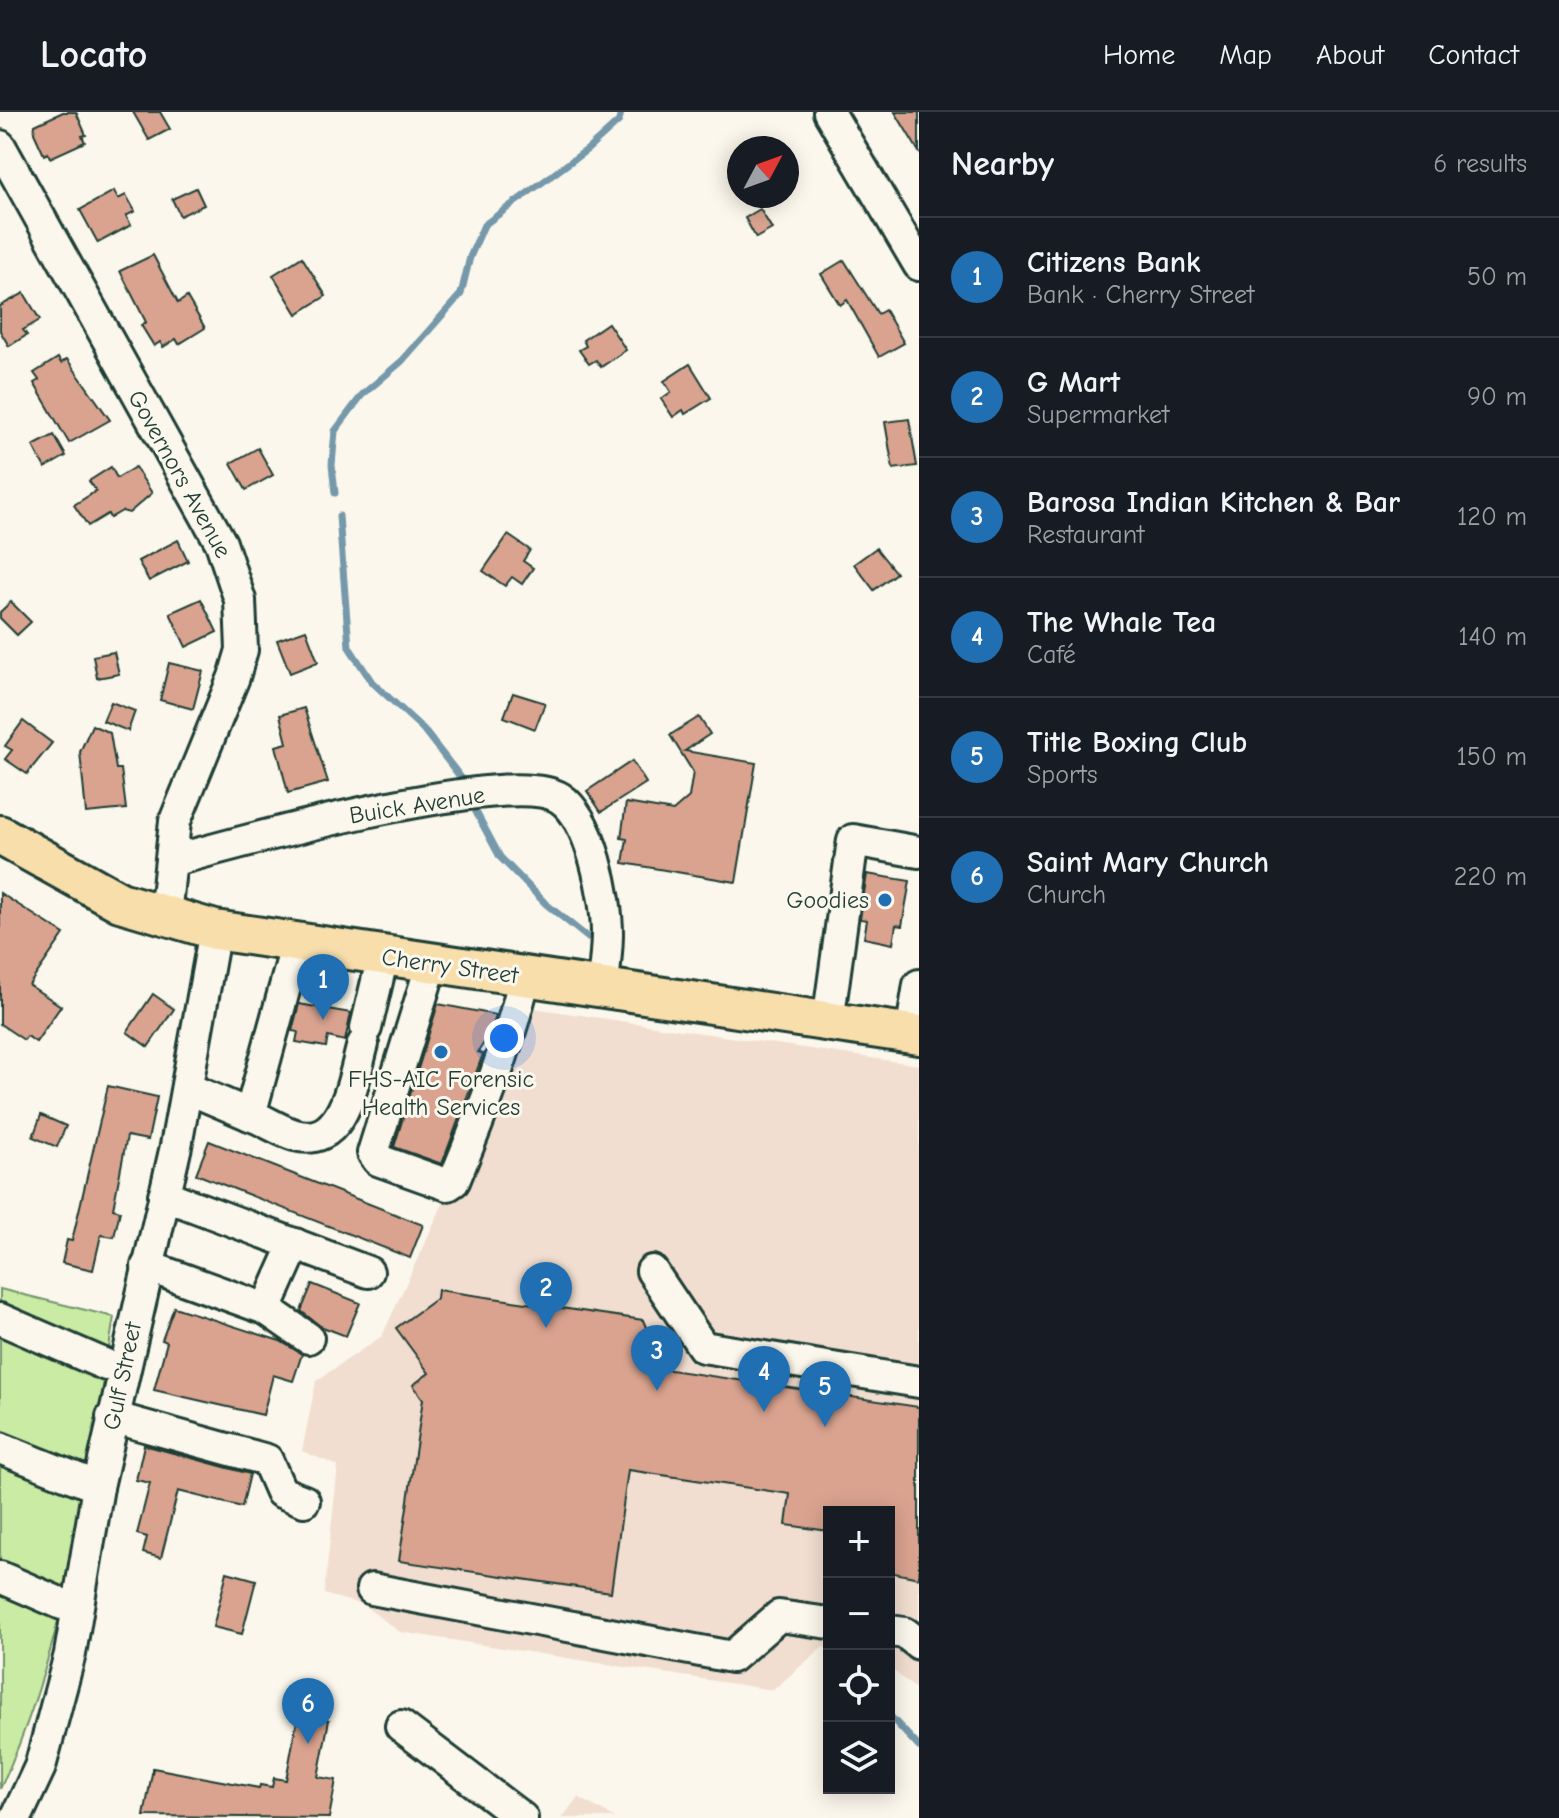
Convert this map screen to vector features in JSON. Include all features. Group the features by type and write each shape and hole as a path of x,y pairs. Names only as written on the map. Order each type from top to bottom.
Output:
{"main road":[{"name":"Cherry Street","path":"0,835 34,858 120,902 215,930 915,1035"}],"street":[{"path":"829,112 919,265"},
{"name":"Governors Avenue","path":"0,146 221,543 237,586 243,616 242,650 234,677 175,821 165,916"},
{"name":"Buick Avenue","path":"171,861 314,823 461,794 535,791 558,796 571,807 599,874 607,932 603,988"},
{"path":"828,1022 853,840 919,852"},
{"name":"Gulf Street","path":"16,1818 40,1767 70,1654 112,1417 187,1088 215,930"},
{"path":"250,1115 297,943"},
{"path":"187,1088 294,1135 314,1138 329,1132 347,1101 383,956"},
{"path":"432,963 373,1153 378,1160 448,1185 454,1181 460,1166 518,1006 525,976"},
{"path":"915,1035 919,985"},
{"path":"164,1195 368,1272"},
{"path":"266,1309 295,1244"},
{"path":"147,1266 266,1309 308,1338"},
{"path":"652,1271 703,1347 919,1382"},
{"path":"0,1319 106,1365"},
{"path":"112,1417 267,1460 281,1492 304,1501"},
{"path":"0,1448 98,1487"},
{"path":"0,1577 62,1604"},
{"path":"372,1589 732,1657 779,1616 823,1622"},
{"path":"895,1632 905,1633 919,1644"},
{"path":"401,1726 522,1818"}],"shaded area":[{"path":"533,1008 919,1065 919,1692 895,1672 895,1506 823,1506 823,1647 773,1690 400,1632 363,1605 324,1594 338,1466 302,1451 316,1381 382,1336"},
{"path":"578,1797 615,1818 562,1818"}],"green space":[{"path":"0,1289 114,1317 73,1558 59,1617 43,1676 0,1789"}],"building":[{"path":"63,112 76,112 86,135 82,136 85,142 50,158 48,153 44,155 34,133 35,125"},
{"path":"133,112 160,112 170,129 149,140"},
{"path":"895,112 919,112 919,152"},
{"path":"196,188 204,205 180,216 172,199"},
{"path":"114,191 118,199 126,195 135,211 126,216 131,225 98,243 80,210"},
{"path":"760,209 772,229 756,238 745,218"},
{"path":"153,255 178,303 187,297 205,328 179,344 176,339 163,347 160,342 154,346 141,325 146,322 120,271"},
{"path":"302,257 326,296 297,314 273,275"},
{"path":"844,260 878,314 885,310 904,343 879,357 847,300 840,305 821,274"},
{"path":"24,293 40,320 23,330 27,335 9,346 0,331 0,306"},
{"path":"608,323 626,350 601,367 596,360 589,364 579,350 586,346 583,340"},
{"path":"58,358 61,363 67,359 110,420 69,443 34,383 39,380 34,373"},
{"path":"690,364 711,398 685,414 683,410 673,417 661,399 671,392 664,381"},
{"path":"909,419 917,466 893,469 885,422"},
{"path":"54,435 66,456 45,468 33,446"},
{"path":"258,448 273,475 246,490 231,463"},
{"path":"111,467 117,478 135,467 152,493 129,513 122,511 110,518 108,514 88,526 74,505 96,491 89,481"},
{"path":"508,535 530,550 523,561 533,568 522,584 512,577 505,586 483,571"},
{"path":"178,540 188,561 149,581 138,561"},
{"path":"876,548 896,573 874,590 854,564"},
{"path":"201,599 217,632 186,647 170,613"},
{"path":"11,602 31,622 17,635 0,618 0,612"},
{"path":"306,630 318,662 290,673 277,640"},
{"path":"114,652 119,674 97,678 93,656"},
{"path":"169,663 203,671 193,709 160,700"},
{"path":"513,693 545,703 535,729 504,717"},
{"path":"111,702 135,711 128,731 103,721"},
{"path":"304,708 328,782 288,793 276,746 287,743 280,715"},
{"path":"699,717 710,734 685,751 756,763 736,882 623,863 627,839 621,838 626,803 673,811 689,797 693,772 670,735"},
{"path":"23,721 52,743 27,774 5,759 12,750 5,746"},
{"path":"92,725 110,733 116,769 121,769 126,809 86,813 80,752"},
{"path":"632,761 646,783 601,812 587,791"},
{"name":"Goodies","path":"867,874 910,881 902,926 896,925 893,944 864,938 867,920 860,919"},
{"path":"0,893 64,934 29,985 61,1006 36,1042 27,1036 24,1040 0,1024"},
{"path":"153,994 174,1009 148,1047 127,1032"},
{"path":"299,1004 351,1013 345,1041 328,1037 326,1047 296,1042 298,1032 292,1031"},
{"path":"438,1004 496,1015 491,1032 478,1052 483,1054 442,1164 394,1147"},
{"path":"108,1086 157,1097 148,1140 127,1136 113,1209 120,1211 114,1237 101,1235 93,1270 62,1263 67,1240 72,1241"},
{"path":"41,1115 66,1126 57,1147 33,1137"},
{"path":"209,1141 423,1225 410,1258 196,1174"},
{"path":"312,1284 360,1303 346,1336 320,1326 301,1311"},
{"path":"438,1290 643,1320 648,1332 643,1366 919,1407 919,1578 895,1573 895,1506 823,1506 823,1530 786,1525 790,1494 628,1470 611,1592 399,1561 423,1399 413,1385 429,1373 396,1328 437,1298"},
{"path":"174,1307 280,1341 302,1354 293,1381 273,1375 263,1415 154,1390 167,1342 162,1340"},
{"path":"144,1445 250,1474 242,1507 178,1491 161,1558 143,1553 147,1537 137,1534 150,1483 136,1480"},
{"path":"227,1572 256,1580 242,1634 213,1627"},
{"path":"298,1715 329,1720 318,1777 336,1780 329,1818 144,1816 153,1768 259,1788 260,1785 272,1787 274,1778 286,1780"}],"waterway":[{"path":"335,493 332,465 335,431 362,395 402,361 461,294 470,257 484,225 588,149 619,121 621,112"},
{"path":"339,516 349,647 372,682 423,729 462,779"},
{"path":"476,812 500,857 546,904 587,937"},
{"path":"895,1721 919,1747"}],"place":[{"name":"Goodies","path":"885,900"},
{"name":"Citizens Bank","path":"323,1020"},
{"name":"FHS-AIC Forensic Health Services","path":"441,1052"},
{"name":"G Mart","path":"546,1328"},
{"name":"Barosa Indian Kitchen & Bar","path":"657,1391"},
{"name":"The Whale Tea","path":"764,1412"},
{"name":"Title Boxing Club","path":"825,1427"},
{"name":"Saint Mary Church","path":"308,1744"}]}
